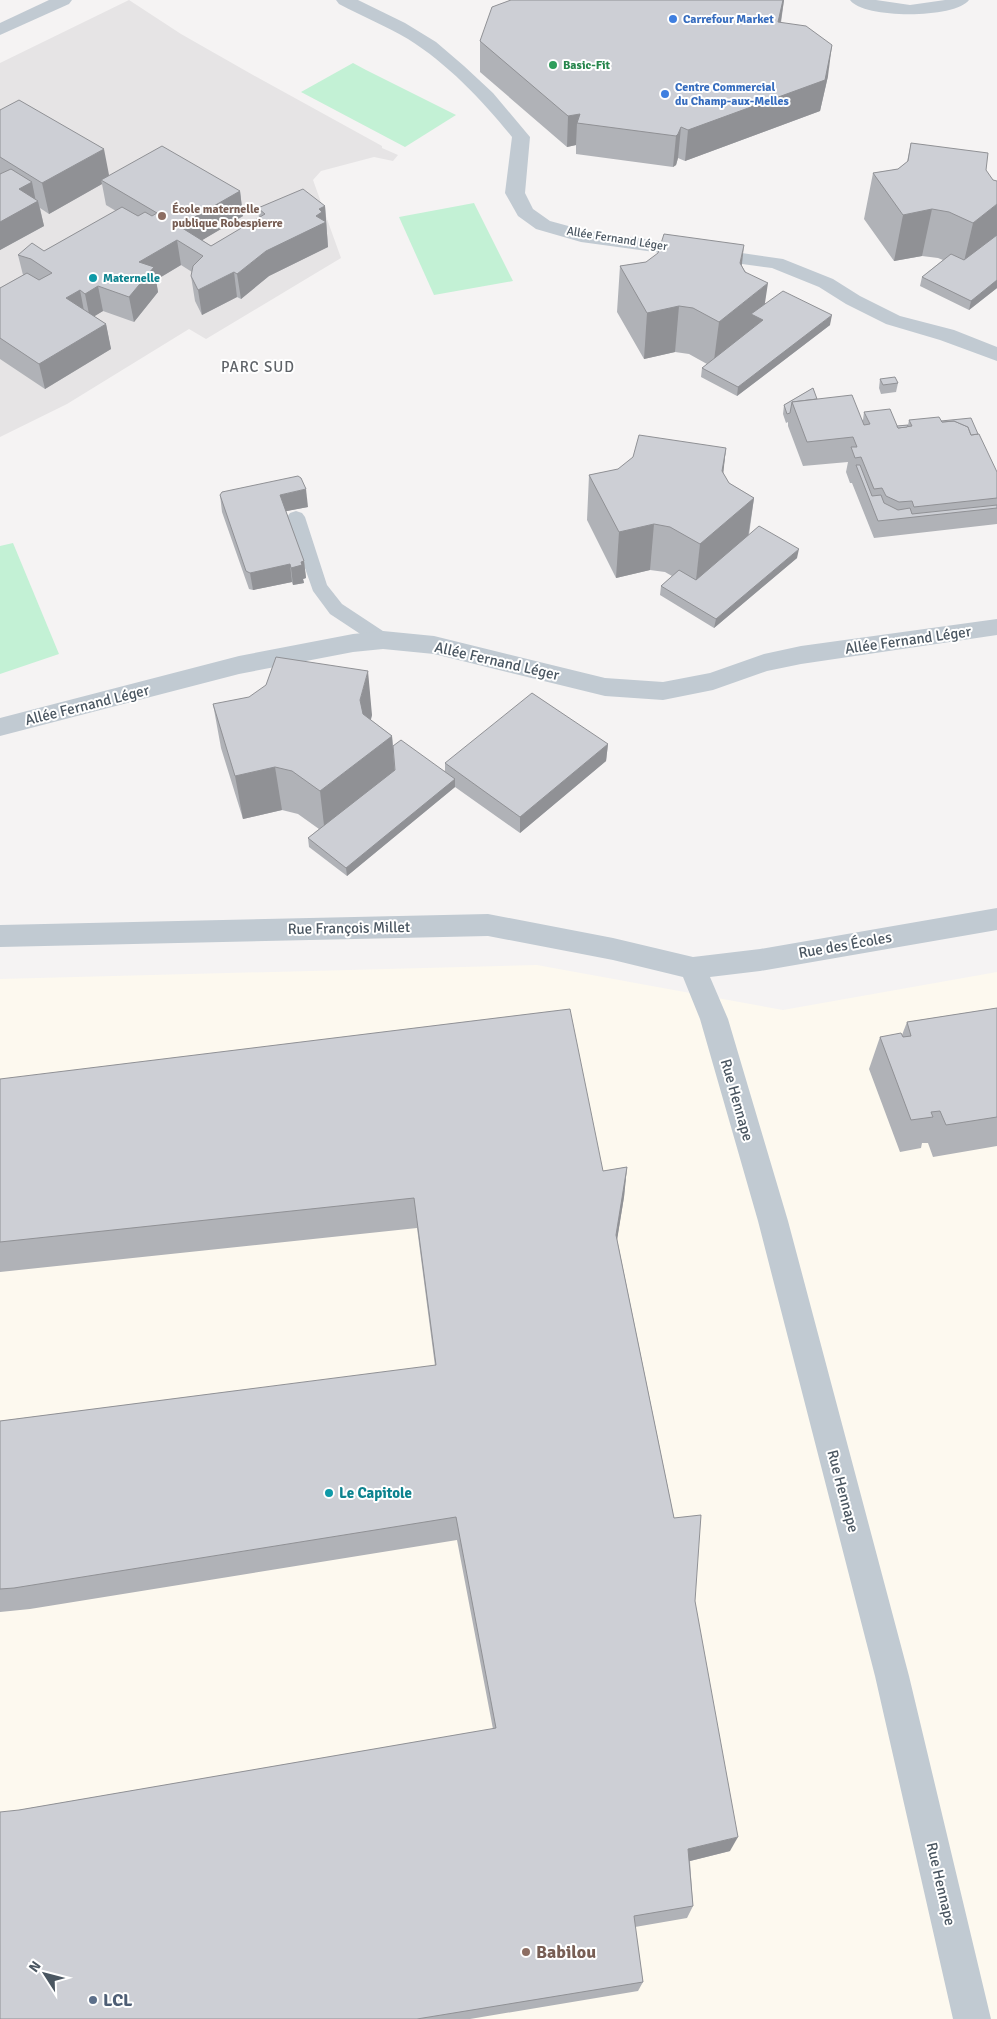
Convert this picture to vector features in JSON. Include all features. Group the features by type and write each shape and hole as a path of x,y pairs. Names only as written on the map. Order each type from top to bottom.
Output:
{"street":[{"path":"0,30 63,0"},
{"name":"Allée Fernand Léger","path":"345,0 417,37 464,76 505,116 520,137 515,193 524,212 542,226 581,236 776,263 826,283 853,300 893,320 947,335 997,354"},
{"path":"859,0 897,9 928,8 960,0"},
{"name":"Allée Fernand Léger","path":"0,727 183,682 239,665 353,643 383,640 434,645 605,687 663,691 712,681 764,663 801,655 997,628"},
{"name":"Rue des Écoles","path":"693,968 760,960 997,919"},
{"name":"Rue François Millet","path":"0,936 488,925 613,949 693,968"},
{"name":"Rue Hennape","path":"693,968 714,1019 773,1222 892,1676 972,2019"}],"lane":[{"path":"296,517 319,586 336,609 383,640"}],"shaded area":[{"name":"École maternelle publique Robespierre","path":"129,0 181,34 382,146 382,148 398,155 393,161 374,157 321,171 313,180 341,258 206,339 189,329 67,404 0,437 0,63"},
{"path":"537,965 783,1010 997,972 997,2019 0,2019 0,979"}],"green space":[{"path":"353,63 456,115 405,147 301,92"},
{"path":"474,203 513,281 434,295 399,217"},
{"path":"13,543 59,654 0,674 0,546"}],"building":[{"path":"511,0 783,0 778,22 806,26 832,45 825,80 688,130 681,127 676,136 577,123 580,114 568,116 480,41 492,7"},
{"path":"19,100 104,149 42,183 0,157 0,110"},
{"path":"911,143 988,153 986,170 993,180 997,181 997,204 973,223 949,212 932,209 903,215 873,173 898,169 908,161"},
{"path":"162,146 240,191 179,226 211,246 265,214 258,208 303,189 325,206 319,209 322,212 316,216 326,222 266,251 237,274 234,272 198,290 191,276 193,266 203,256 177,240 139,262 154,267 129,297 98,286 85,294 80,290 66,298 106,324 39,364 0,338 0,288 27,273 39,280 52,273 31,259 18,255 32,243 44,251 122,207 138,216 145,212 152,216 157,213 101,180"},
{"path":"11,169 32,182 19,189 38,201 0,222 0,174"},
{"path":"664,234 744,245 740,263 745,272 768,283 719,322 693,308 679,306 647,313 620,266 646,262 658,253"},
{"path":"997,235 997,280 971,301 922,277 951,254 964,260"},
{"path":"783,291 832,315 738,387 702,368 763,320 751,314"},
{"path":"895,377 898,383 883,385 880,379"},
{"path":"813,388 817,399 792,402 790,413 787,414 784,405"},
{"path":"852,395 864,425 870,424 864,412 890,409 898,428 912,426 909,420 939,417 942,422 954,421 968,427 971,435 979,434 997,472 997,498 914,507 912,501 899,502 886,496 882,488 874,489 861,457 855,458 851,447 857,447 853,437 807,442 792,402"},
{"path":"971,418 978,434 971,435 968,427 954,421 941,421"},
{"path":"908,425 907,427 898,428 897,426"},
{"path":"639,435 726,448 722,471 729,483 754,498 700,544 670,527 654,524 619,532 589,475 618,469 633,457"},
{"path":"856,465 860,465 872,496 881,495 884,503 898,510 910,508 912,514 997,505 997,508 878,521"},
{"path":"298,476 301,478 306,489 280,495 304,561 301,562 302,565 291,568 290,564 250,573 246,571 220,495 222,492"},
{"path":"759,526 799,549 716,619 661,586 679,570 696,580"},
{"path":"276,657 368,671 360,700 363,714 392,736 320,791 292,771 275,767 235,776 213,704 249,697 266,685"},
{"path":"532,693 608,744 520,817 445,763"},
{"path":"401,740 455,779 346,868 308,838 395,770 393,746"},
{"path":"997,1008 997,1117 946,1125 940,1111 931,1112 933,1117 911,1120 880,1037 901,1033 903,1037 911,1036 907,1022"},
{"name":"Le Capitole","path":"570,1009 603,1171 627,1167 616,1235 674,1518 701,1515 695,1601 738,1837 688,1849 693,1906 634,1916 643,1982 417,2019 0,2019 0,1812 496,1728 456,1517 0,1589 0,1421 436,1365 414,1198 0,1242 0,1079"}],"place":[{"name":"Carrefour Market","path":"673,19"},
{"name":"Basic-Fit","path":"553,65"},
{"name":"Centre Commercial du Champ-aux-Melles","path":"665,94"},
{"name":"École maternelle publique Robespierre","path":"162,216"},
{"name":"Maternelle","path":"93,278"},
{"name":"Le Capitole","path":"329,1493"},
{"name":"Babilou","path":"526,1952"},
{"name":"LCL","path":"93,2000"}],"district":[{"name":"PARC SUD","path":"258,367"}]}
